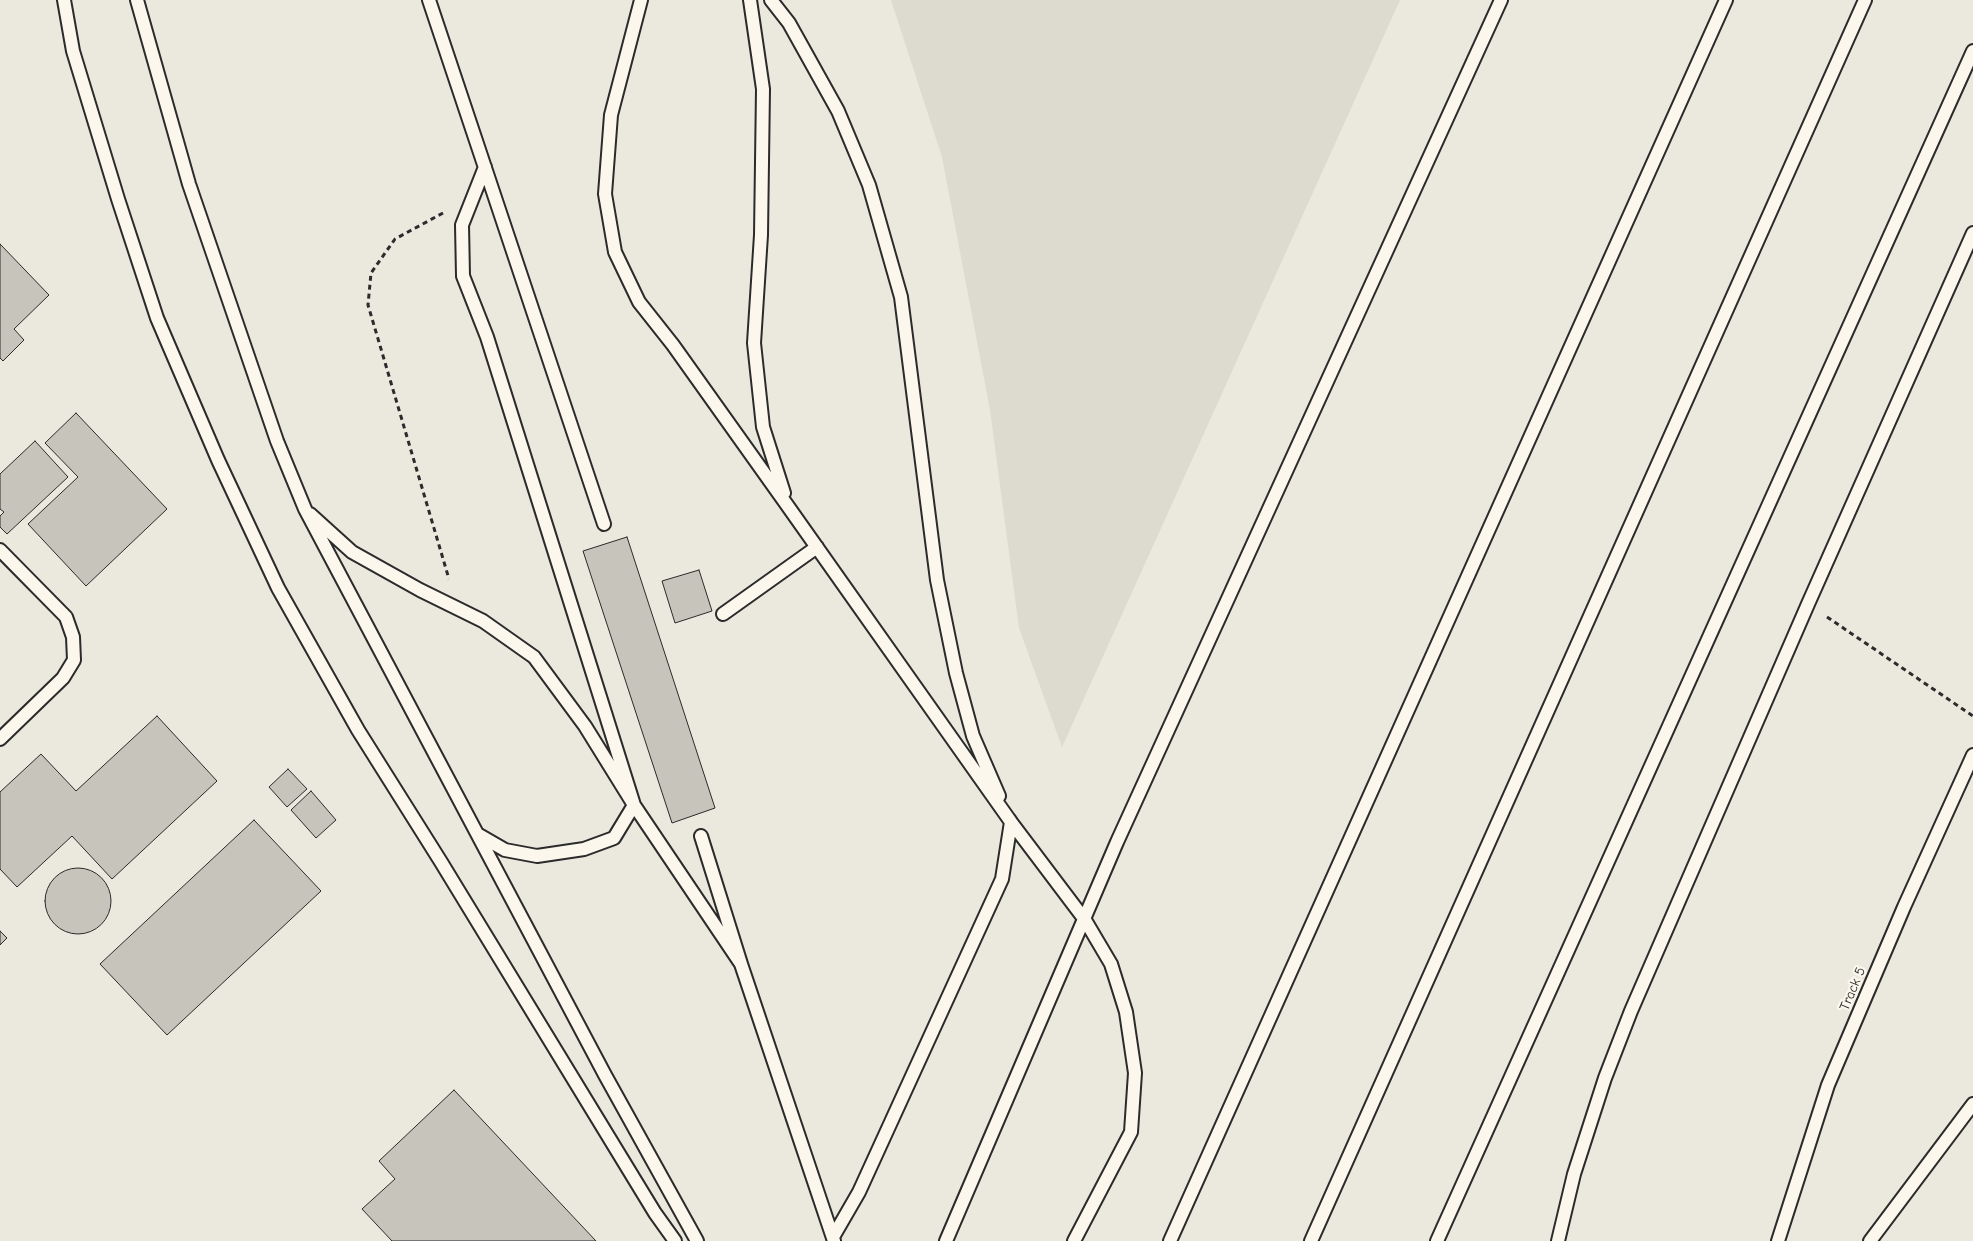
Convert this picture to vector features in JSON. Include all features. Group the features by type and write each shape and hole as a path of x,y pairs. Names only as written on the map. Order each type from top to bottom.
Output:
{"lane":[{"path":"64,0 73,51 157,318 218,460 278,588 358,730 650,1204 675,1241"},
{"path":"137,0 190,184 277,441 305,510 605,1075 697,1241"},
{"path":"429,0 604,524"},
{"path":"642,0 611,115 605,194 615,252 639,302 673,344 1011,822 1085,920 1111,964 1126,1012 1135,1074 1131,1132 1074,1241"},
{"path":"750,0 763,89 761,235 754,343 763,427 788,505"},
{"path":"772,0 789,23 838,111 869,185 901,296 937,580 956,673 973,736 1011,822 1002,879 859,1192 834,1239"},
{"path":"946,1241 1117,842 1500,0"},
{"path":"1311,1241 1865,0"},
{"path":"1170,1241 1723,3"},
{"path":"1437,1241 1973,51"},
{"path":"478,834 504,850 538,856 584,849 614,838 634,805 487,337 463,276 462,225 485,167"},
{"path":"1558,1241 1574,1174 1608,1070 1666,928 1973,233"},
{"path":"305,510 352,552 420,590 484,621 534,657 585,726 634,805 741,964"},
{"path":"723,614 817,547"},
{"path":"0,550 66,617 73,637 74,660 63,678 0,739"},
{"name":"Track 5","path":"1778,1241 1828,1085 1973,754"},
{"path":"701,836 741,964 834,1239"},
{"path":"1870,1241 1973,1104"}],"path":[{"path":"457,608 368,305 371,273 394,239 472,198"},
{"path":"1808,604 1973,716"}],"shaded area":[{"path":"0,0 1973,0 1973,1241 0,1241"},
{"path":"891,0 1400,0 1062,747 1019,628 990,410 942,157"}],"building":[{"path":"0,244 49,295 14,329 24,340 3,361 0,358"},
{"path":"76,413 167,509 86,586 28,524 78,477 45,443"},
{"path":"35,441 68,477 7,534 0,527 0,516 4,512 0,509 0,474"},
{"path":"627,537 715,808 672,823 583,551"},
{"path":"699,570 712,611 675,623 662,581"},
{"path":"157,716 217,781 112,879 72,836 17,887 0,869 0,792 41,754 76,791"},
{"path":"288,769 307,789 287,807 269,787"},
{"path":"311,791 336,820 316,838 291,810"},
{"path":"254,820 321,891 167,1035 100,964"},
{"path":"78,868 91,871 101,878 108,888 111,901 108,914 101,924 91,931 78,934 65,931 55,924 48,914 45,901 48,888 55,878 65,871"},
{"path":"0,931 7,938 0,945"},
{"path":"454,1090 596,1241 392,1241 362,1209 395,1179 379,1161"}]}
